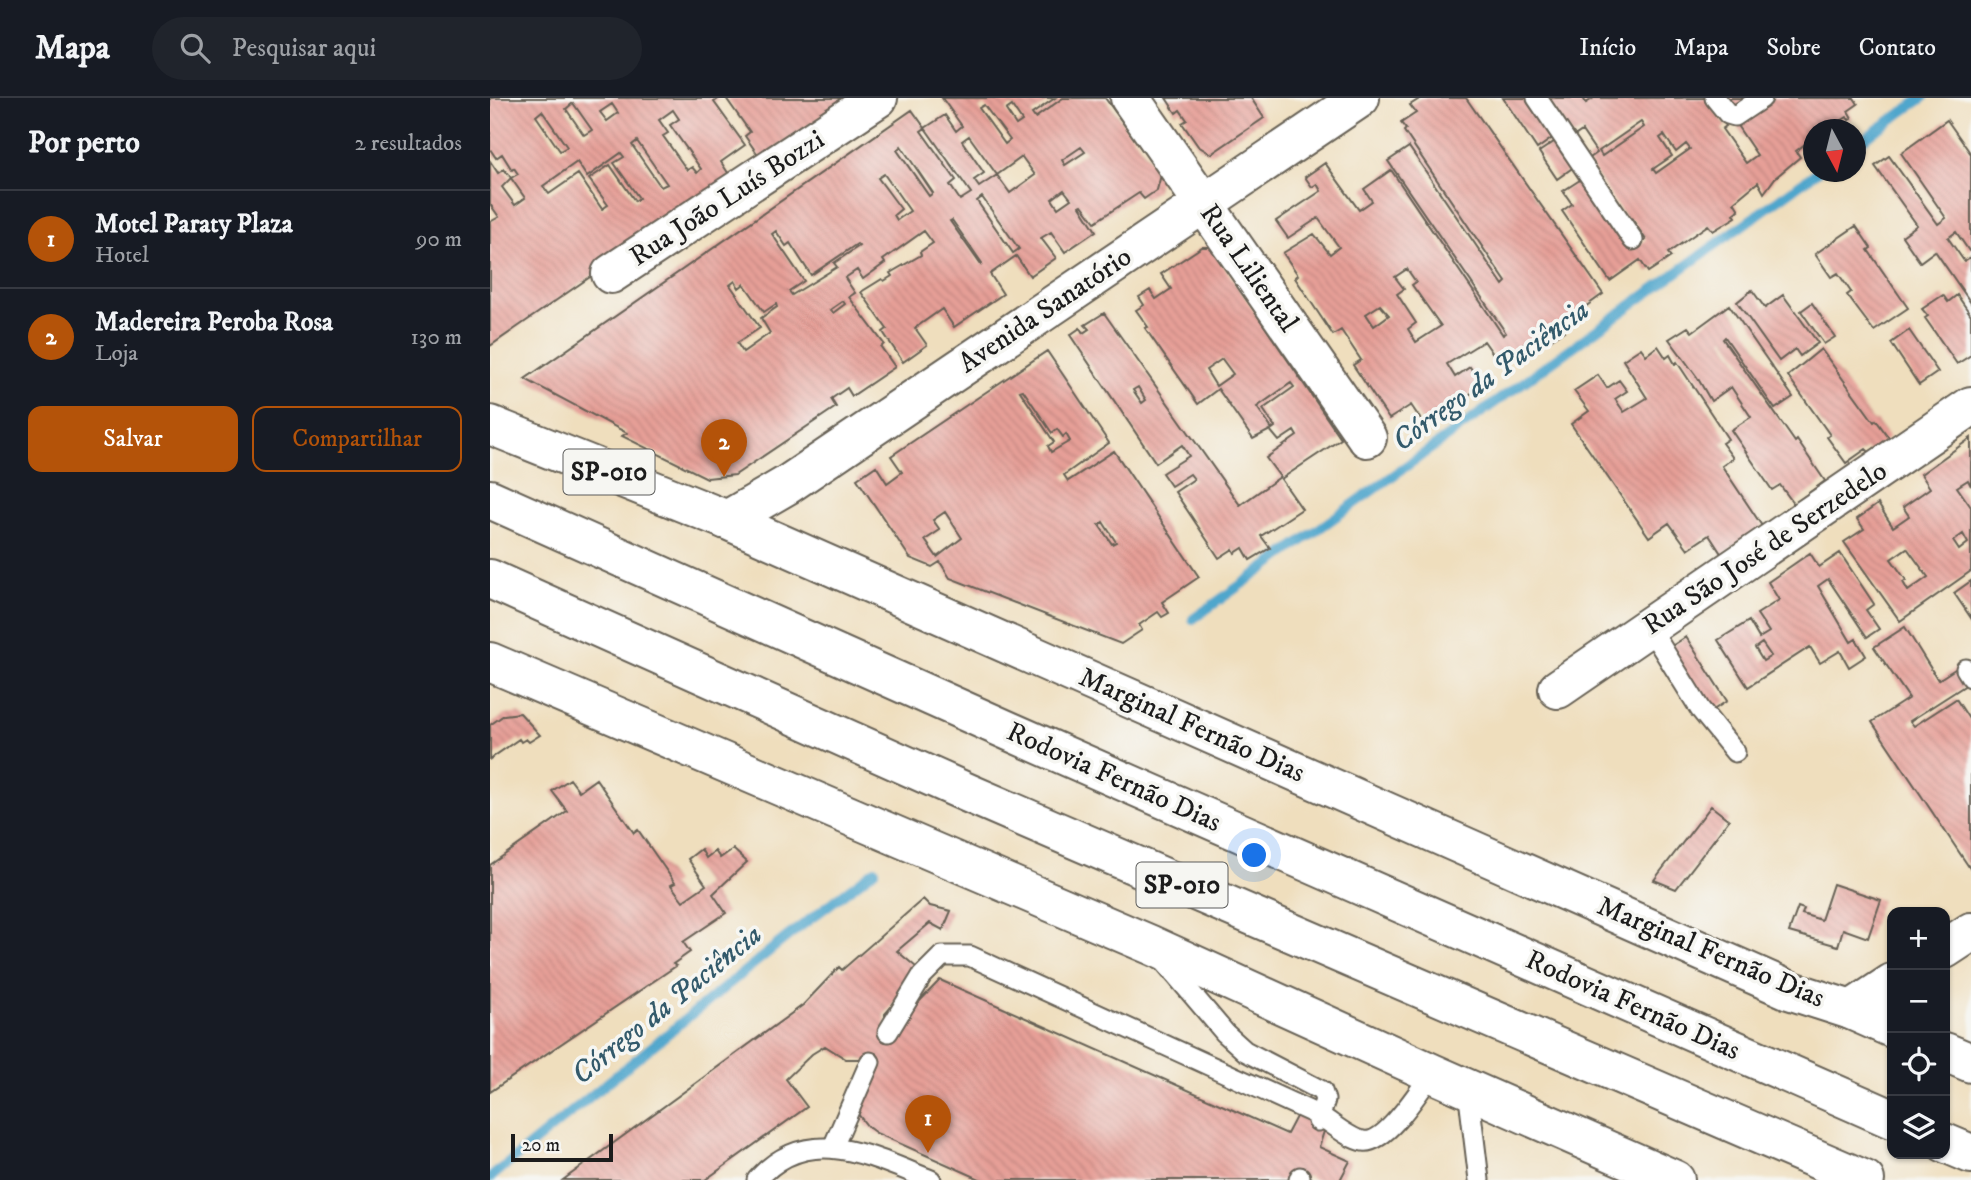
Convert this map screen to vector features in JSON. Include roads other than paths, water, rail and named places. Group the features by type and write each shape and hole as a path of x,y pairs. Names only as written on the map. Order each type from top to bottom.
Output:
{"main road":[{"name":"Rua João Luís Bozzi","path":"611,274 878,98"},
{"name":"Rua Liliental","path":"1130,98 1367,438"},
{"name":"Avenida Sanatório","path":"727,520 787,485 1360,98"},
{"name":"Rua São José de Serzedelo","path":"1558,689 1971,406"},
{"name":"Marginal Fernão Dias","path":"490,425 727,520 1789,990 1851,1010 1887,1026"},
{"name":"Rodovia Fernão Dias","path":"490,499 1887,1117"},
{"name":"SP-010","path":"490,579 968,793 1865,1180"},
{"name":"SP-010","path":"495,670 1151,945 1675,1180"},
{"path":"1950,946 1971,932"},
{"path":"1851,1010 1887,986"},
{"path":"1950,1054 1971,1063"},
{"path":"1950,1145 1971,1154"}],"lane":[{"path":"1537,98 1633,240"},
{"path":"1719,103 1728,114 1735,116 1762,98"},
{"path":"1649,627 1700,709 1735,752"},
{"path":"1151,945 1210,1017 1245,1051 1322,1091 1325,1100 1319,1118"},
{"path":"888,1032 922,976 942,956 970,956 1366,1142 1386,1132 1432,1073"},
{"path":"832,1147 870,1062"},
{"path":"1468,1089 1479,1180"},
{"path":"757,1180 770,1165 798,1151 832,1147 860,1152 930,1180"}],"waterway":[{"name":"Córrego da Paciência","path":"1866,137 1923,98"},
{"name":"Córrego da Paciência","path":"1193,619 1803,182"},
{"name":"Córrego da Paciência","path":"490,1178 788,936 875,870"}],"place":[{"name":"Madereira Peroba Rosa","path":"724,477"},
{"name":"Motel Paraty Plaza","path":"928,1153"}]}
